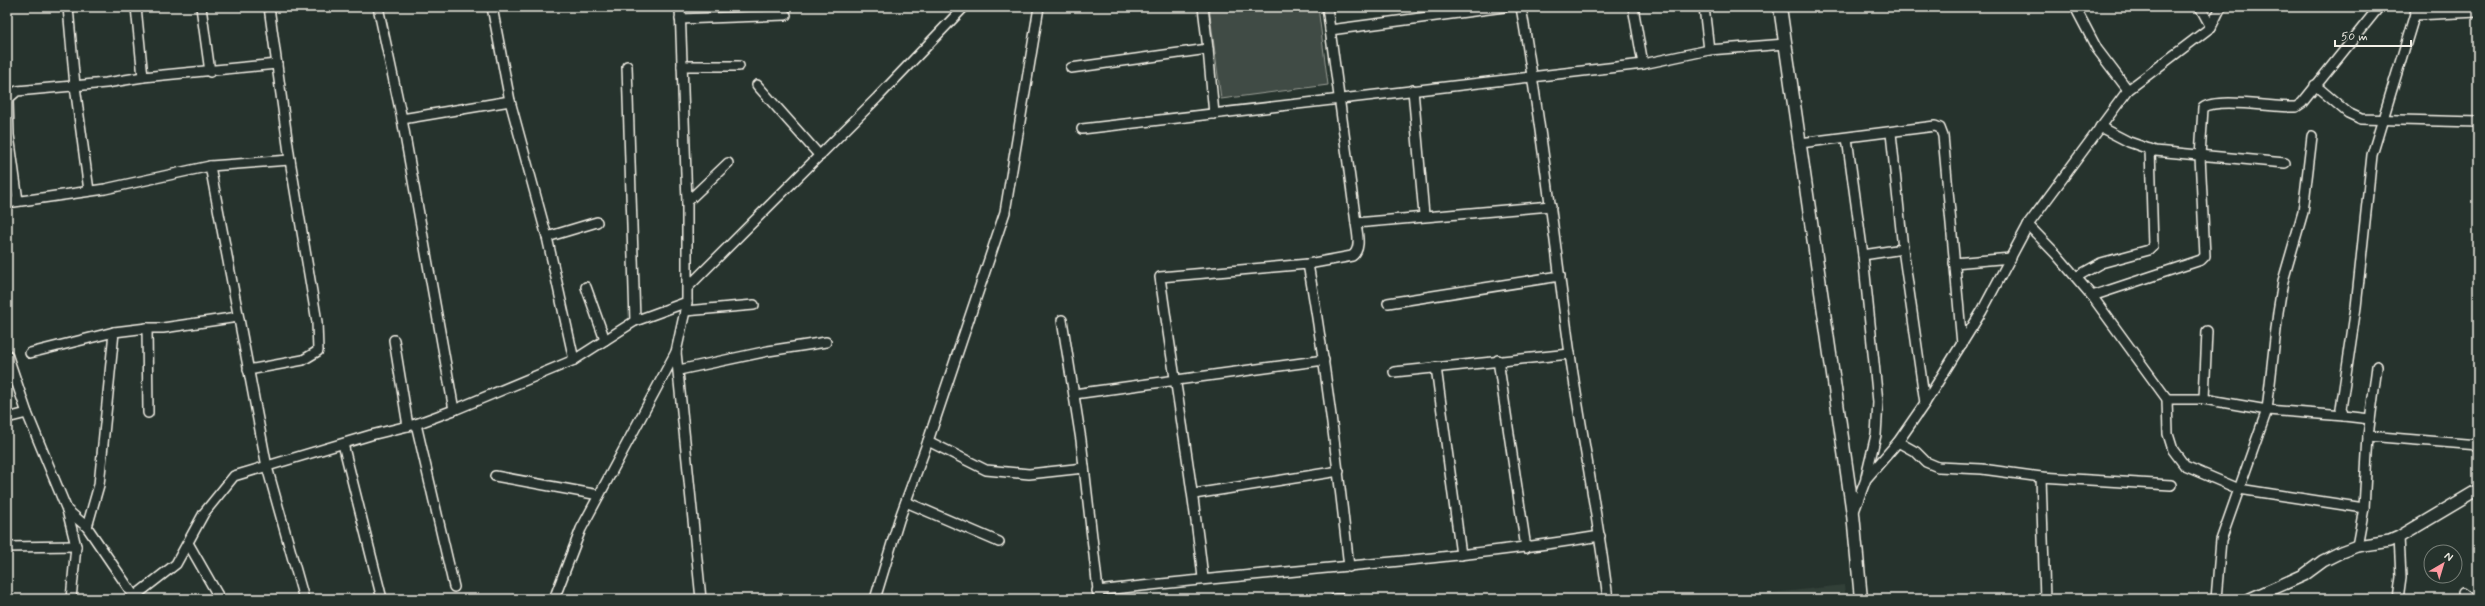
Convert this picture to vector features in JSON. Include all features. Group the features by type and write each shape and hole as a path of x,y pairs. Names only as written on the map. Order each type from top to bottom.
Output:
{"main road":[{"path":"1780,7 1784,44 1800,143 1853,514 1861,599"}],"street":[{"path":"68,7 75,86 89,191"},
{"path":"136,7 143,77"},
{"path":"201,7 210,72"},
{"path":"248,370 304,360 318,351 317,322 290,160 269,7"},
{"path":"378,7 402,119 454,410"},
{"path":"492,7 510,101 547,237 574,360"},
{"path":"554,599 581,529 676,352 686,306 688,287 687,202 680,7"},
{"path":"688,287 820,156 964,7"},
{"path":"875,599 906,502 1005,212 1039,7"},
{"path":"1203,7 1214,114"},
{"path":"1204,578 1194,494 1174,382 1160,277 1308,264 1352,256 1356,253 1358,248 1356,223 1326,7"},
{"path":"1330,30 1504,7"},
{"path":"1521,7 1533,76 1570,354 1600,536 1608,599"},
{"path":"1632,7 1643,64"},
{"path":"1704,7 1709,50"},
{"path":"2075,7 2097,49 2128,90"},
{"path":"2200,7 2211,27"},
{"path":"1866,479 1898,442 1925,403 1962,344 2028,225 2100,127 2128,90 2211,27 2221,7"},
{"path":"2092,296 2201,260 2205,256 2200,156 2202,108 2208,104 2296,107 2302,103 2379,7"},
{"path":"2344,416 2341,410 2356,307 2372,154 2382,120 2400,70 2416,11 2478,12"},
{"path":"680,19 786,15"},
{"path":"1082,129 1339,98 1643,64 1709,50 1784,44"},
{"path":"1071,68 1208,49"},
{"path":"18,201 9,135 8,99 17,90 75,86 143,77 210,72 277,64"},
{"path":"626,66 635,321"},
{"path":"682,66 739,66"},
{"path":"757,85 820,156"},
{"path":"2315,85 2354,118 2478,122"},
{"path":"1413,90 1424,216"},
{"path":"402,119 510,101"},
{"path":"1800,143 1891,133 1935,126 1940,128 1943,136 1962,344"},
{"path":"2100,127 2129,142 2150,149 2200,156 2285,163"},
{"path":"1891,133 1903,249 1925,403"},
{"path":"2216,599 2221,540 2267,410 2283,281 2303,212 2312,136"},
{"path":"1847,138 1863,255 1879,414 1866,479 1853,514"},
{"path":"2076,277 2101,264 2149,250 2153,246 2150,149"},
{"path":"7,203 89,191 210,166 290,160"},
{"path":"687,202 728,163"},
{"path":"210,166 267,467 304,599"},
{"path":"1356,223 1551,206"},
{"path":"547,237 597,222"},
{"path":"2028,225 2092,296 2167,399 2168,434 2172,450 2185,466 2239,489 2364,508"},
{"path":"1863,255 1903,249"},
{"path":"1954,264 2011,258"},
{"path":"1308,264 1324,360 1339,471 1348,567"},
{"path":"1388,303 1560,276"},
{"path":"586,287 605,340"},
{"path":"67,510 87,527 134,598 176,564 204,513 234,476 412,425 454,410 574,360 635,321 686,306 754,305"},
{"path":"30,353 114,332 147,328 163,328 238,317"},
{"path":"1062,320 1084,468 1098,595 1204,578 1348,567 1460,556 1526,548 1600,536"},
{"path":"147,328 148,413"},
{"path":"2204,399 2207,331"},
{"path":"87,527 99,485 114,332"},
{"path":"394,340 412,425 454,587"},
{"path":"679,370 768,351 826,342"},
{"path":"676,352 701,599"},
{"path":"7,354 10,369 67,510 76,546 71,599"},
{"path":"1394,372 1498,360 1570,354"},
{"path":"1074,394 1174,382 1324,360"},
{"path":"1498,360 1526,548"},
{"path":"2357,546 2364,508 2368,436 2377,366"},
{"path":"1436,367 1460,556"},
{"path":"2167,399 2204,399 2267,410 2370,419"},
{"path":"7,418 27,413"},
{"path":"2368,436 2478,445"},
{"path":"928,441 986,470 1029,474 1084,468"},
{"path":"1898,442 1916,452 1926,462 1938,467 1982,469 2041,477 2171,485"},
{"path":"342,444 382,599"},
{"path":"1194,494 1339,471"},
{"path":"495,476 599,495"},
{"path":"2041,477 2045,599"},
{"path":"2250,599 2304,575 2323,561 2357,546 2390,541 2399,537 2478,490"},
{"path":"906,502 999,542"},
{"path":"2398,599 2401,577 2399,537"},
{"path":"188,543 220,599"},
{"path":"7,548 76,546"},
{"path":"2463,593 2471,599"},
{"path":"1335,599 1343,599"}],"shaded area":[{"path":"1209,7 1318,7 1328,85 1221,99"},
{"path":"1844,585 1846,599 1719,599"}]}
